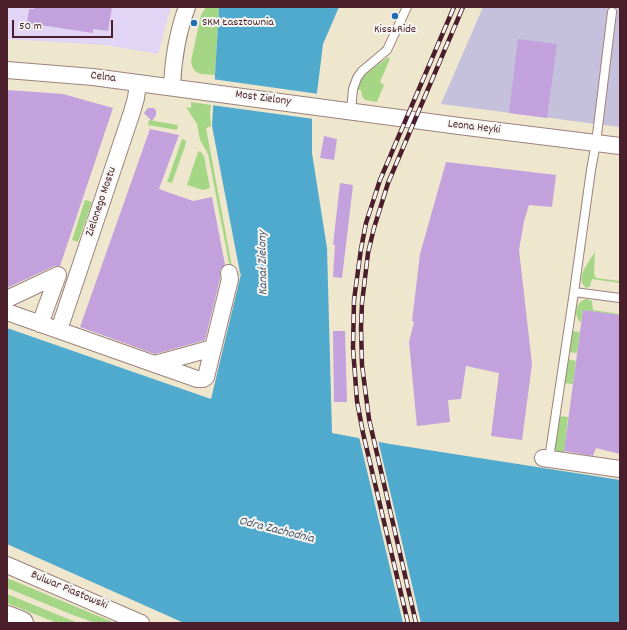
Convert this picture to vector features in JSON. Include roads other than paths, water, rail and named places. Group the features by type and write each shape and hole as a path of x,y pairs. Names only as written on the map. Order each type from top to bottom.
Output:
{"street":[{"path":"172,87 173,68 187,7"},
{"name":"Celna","path":"7,70 93,77 198,91"},
{"name":"Zielonego Mostu","path":"62,321 136,100 138,83"},
{"name":"Most Zielony","path":"198,91 328,108"},
{"name":"Leona Heyki","path":"328,108 620,146"},
{"path":"7,312 197,379 203,379 206,376 230,279 229,273"},
{"path":"7,299 58,275 40,324"},
{"path":"155,364 213,348"},
{"path":"546,458 620,469"},
{"name":"Bulwar Piastowski","path":"7,565 136,621"},
{"path":"7,617 22,623"}],"lane":[{"path":"351,111 353,89 357,78 362,71 383,54 389,47 407,7"},
{"path":"546,458 574,292 593,155 596,143 612,12"},
{"path":"574,292 620,298"}],"water":[{"path":"219,7 339,7 323,44 317,93 312,118 312,153 327,248 332,433 390,444 620,480 620,623 184,623 7,544 7,328 211,399 241,274 212,126"}],"railway":[{"path":"408,623 363,433 357,401 353,348 354,300 366,223 380,180 454,7"},
{"path":"416,623 369,419 362,365 362,303 368,253 388,183 463,7"}],"place":[{"name":"Kiss&Ride","path":"395,16"},
{"name":"SKM Łasztownia","path":"194,23"}],"water label":[{"name":"Kanał Zielony","path":"264,263"},
{"name":"Odra Zachodnia","path":"276,531"}]}
